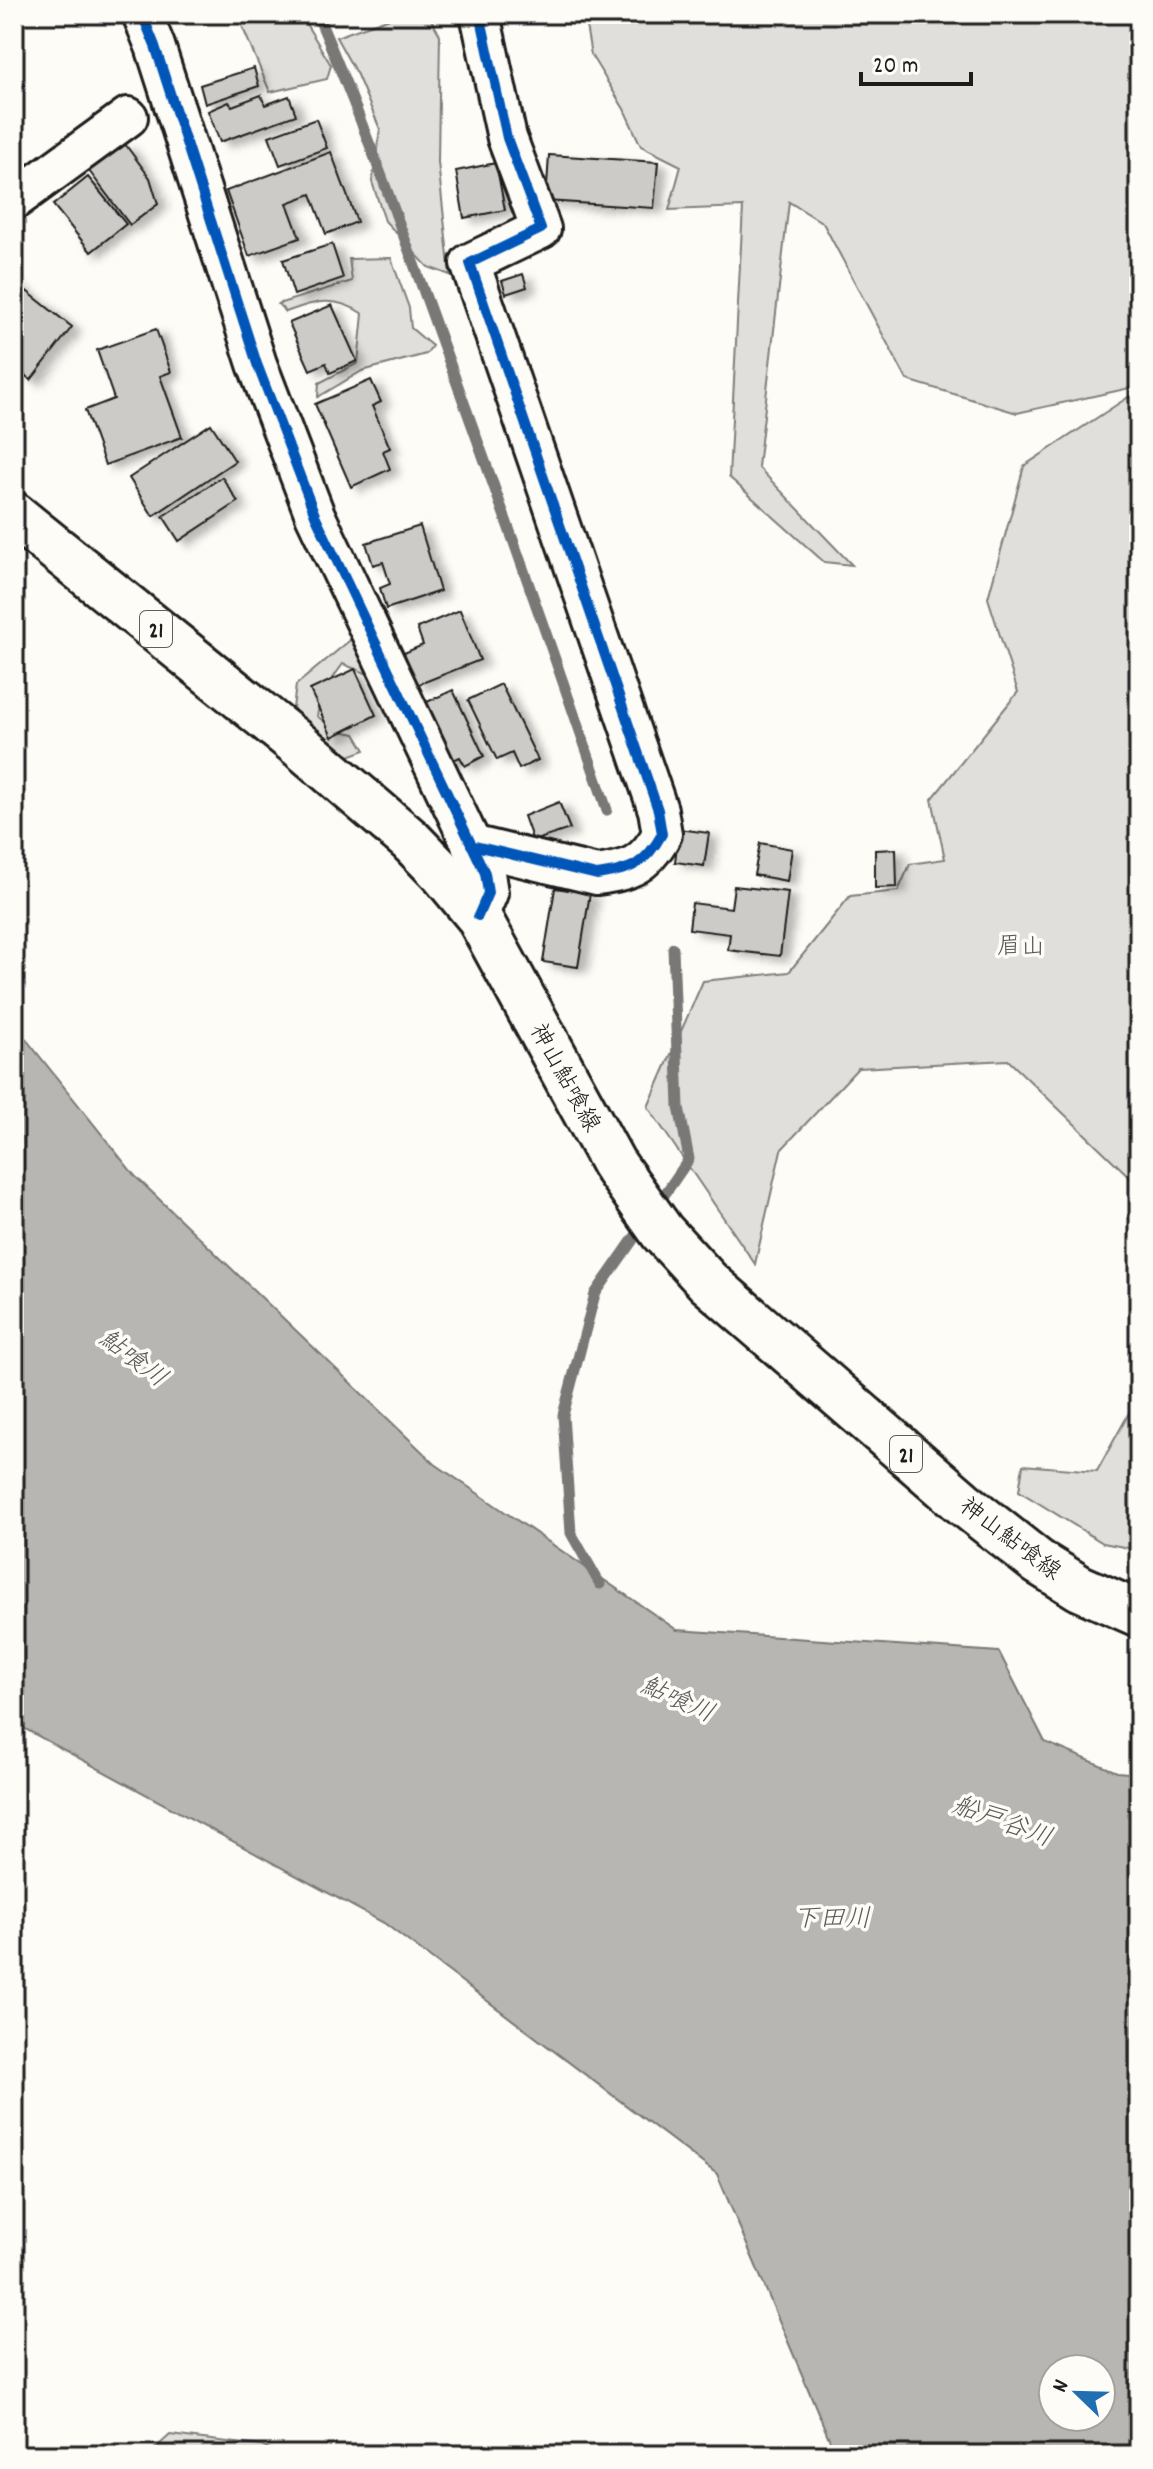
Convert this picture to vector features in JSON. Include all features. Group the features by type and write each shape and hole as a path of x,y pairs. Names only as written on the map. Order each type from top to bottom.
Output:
{"main road":[{"name":"神山鮎喰線","path":"14,515 298,744 410,840 478,916 613,1163 692,1267 962,1502 1038,1562 1080,1588 1139,1614"}],"street":[{"path":"142,14 160,61 257,364 315,515 485,873 488,893 478,916"},
{"path":"471,845 597,875 614,873 645,860 662,834 658,810 470,263 541,229 507,138 480,14"},
{"path":"14,200 128,117"}],"green space":[{"path":"237,14 300,14 331,65 327,79 270,92"},
{"path":"401,14 428,14 440,35 438,162 450,275 428,267 385,221 372,182 380,129 357,75 336,37"},
{"path":"584,14 1139,14 1139,386 1017,413 907,380 823,223 789,202 758,467 852,565 824,562 729,477 743,207 669,210 681,166 641,146 624,109 591,55"},
{"path":"391,258 409,308 411,328 432,346 426,354 362,371 318,397 319,383 358,363 363,314 334,302 306,305 286,312 278,304 352,281 349,259"},
{"name":"眉山","path":"1139,390 1139,1235 1138,1185 1008,1060 858,1068 781,1150 755,1264 648,1107 703,981 789,972 850,896 898,891 910,864 945,859 932,799 1018,692 988,598 1024,466"},
{"path":"355,636 372,664 368,674 343,664 322,693 317,716 336,730 355,734 365,750 346,757 324,744 293,708 296,685"},
{"path":"1139,1395 1139,1550 1103,1543 1019,1491 1023,1465 1097,1471"},
{"path":"170,2435 261,2446 287,2455 148,2455"}],"water":[{"name":"下田川","path":"14,1024 135,1176 435,1464 677,1630 999,1652 1045,1742 1117,1772 1139,1774 1139,2455 836,2455 717,2174 384,1923 14,1723"}],"building":[{"path":"254,68 259,86 205,104 200,85"},
{"path":"261,95 265,105 289,96 296,115 220,142 208,111 229,102 232,106"},
{"path":"316,119 327,148 280,165 269,136"},
{"path":"125,144 150,178 158,204 130,225 89,171"},
{"path":"331,152 357,222 326,234 311,194 287,203 300,238 249,256 226,191"},
{"path":"549,155 658,162 654,208 546,201"},
{"path":"496,163 505,210 464,218 456,171"},
{"path":"88,177 126,224 91,252 53,205"},
{"path":"332,244 343,278 294,295 283,260"},
{"path":"523,274 527,287 506,294 502,281"},
{"path":"14,281 72,327 31,380 14,367"},
{"path":"332,305 357,361 330,373 326,363 310,370 289,323"},
{"path":"156,329 171,372 160,376 182,437 105,465 85,410 114,399 97,350"},
{"path":"371,380 381,402 372,406 390,448 383,451 390,469 351,487 315,404"},
{"path":"211,424 235,461 153,516 129,478"},
{"path":"222,477 238,502 179,541 163,516"},
{"path":"420,526 440,591 386,609 380,588 390,584 383,562 373,565 366,543"},
{"path":"460,610 480,660 417,685 404,653 423,645 417,628"},
{"path":"355,669 376,715 332,737 310,690"},
{"path":"501,684 538,760 519,769 512,753 497,760 468,700"},
{"path":"453,690 484,756 465,766 460,757 444,764 416,707"},
{"path":"559,802 570,829 533,841 524,816"},
{"path":"679,829 709,833 704,866 675,862"},
{"path":"760,843 792,849 787,881 754,875"},
{"path":"896,849 897,887 875,888 875,850"},
{"path":"734,886 788,892 780,956 728,950 730,934 689,929 692,903 731,908"},
{"path":"555,888 590,893 578,967 543,962"}],"waterway":[{"path":"317,14 400,225 607,810"},
{"path":"656,1207 689,1159 679,1107 673,948"},
{"path":"600,1584 571,1533 563,1415 595,1294 644,1224"}],"cycle path":[{"path":"142,14 257,364 315,515 485,873 488,893 478,916"},
{"path":"471,845 597,875 636,864 649,853 662,834 658,810 470,263 541,229 507,138 480,14"}],"water label":[{"name":"鮎喰川","path":"134,1357"},
{"name":"鮎喰川","path":"678,1698"},
{"name":"船戸谷川","path":"1003,1820"}]}
